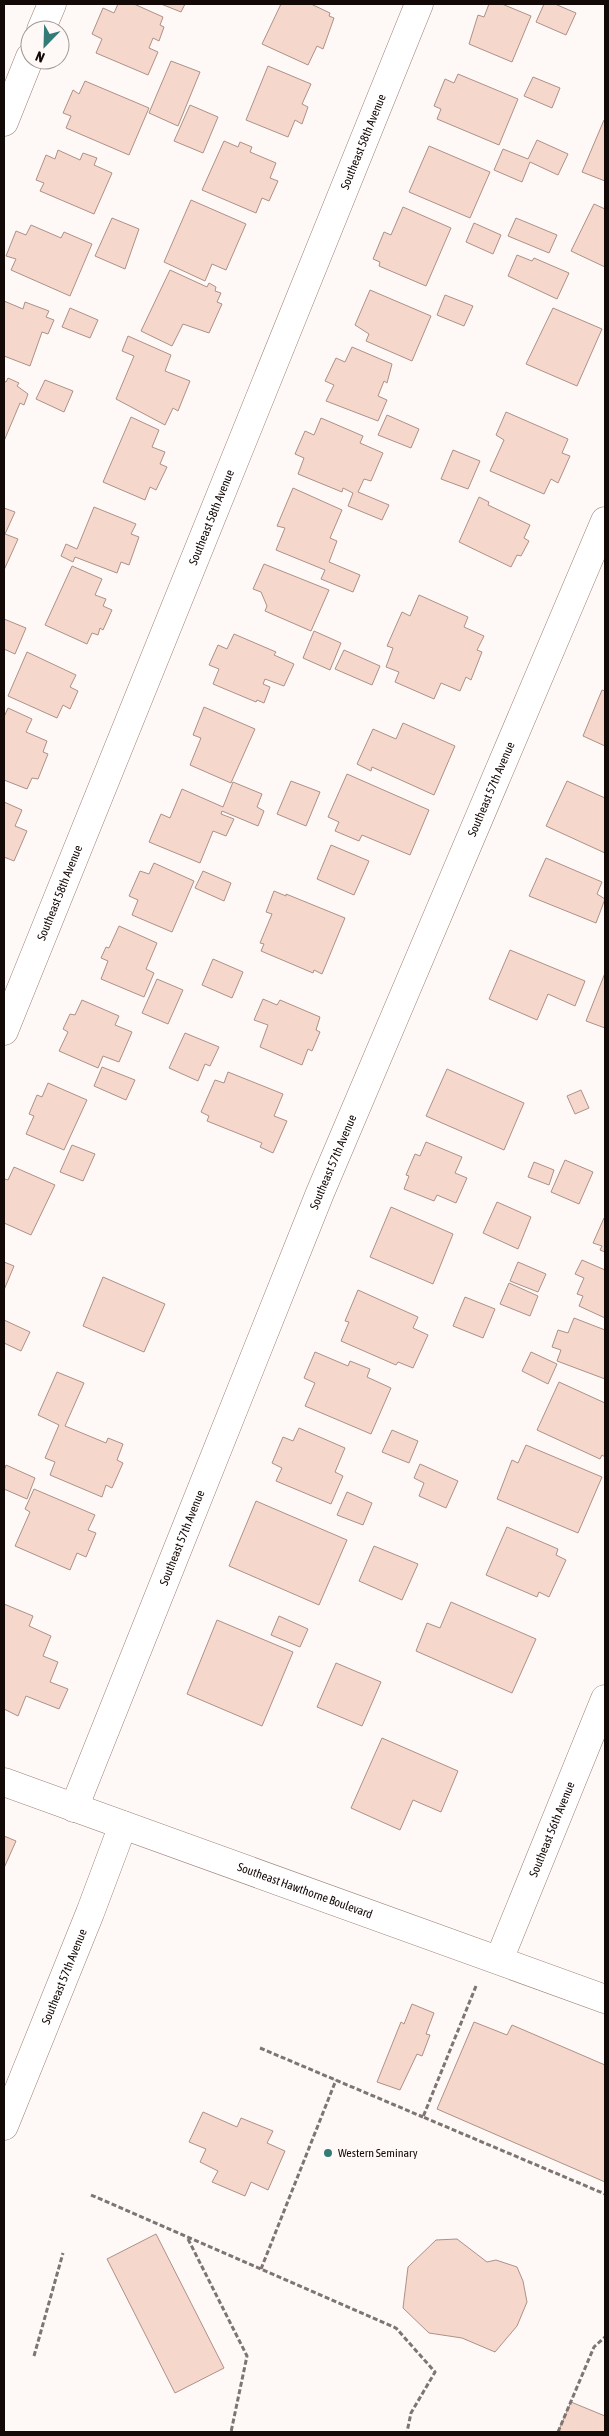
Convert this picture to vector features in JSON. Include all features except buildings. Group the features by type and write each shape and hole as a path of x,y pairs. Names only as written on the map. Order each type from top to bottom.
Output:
{"street":[{"path":"45,20 52,4"},
{"name":"Southeast 58th Avenue","path":"4,1031 418,4"},
{"path":"4,122 25,70"},
{"name":"Southeast 57th Avenue","path":"74,1808 320,1193 605,521"},
{"name":"Southeast 56th Avenue","path":"499,1960 605,1699"},
{"name":"Southeast Hawthorne Boulevard","path":"4,1782 605,2000"},
{"name":"Southeast 57th Avenue","path":"4,2126 90,1913 123,1825"}],"path":[{"path":"422,2117 469,2004"},
{"path":"260,2048 605,2194"},
{"path":"261,2269 336,2080"},
{"path":"90,2195 396,2328 435,2372 411,2413 407,2432"},
{"path":"187,2238 247,2356 231,2432"},
{"path":"34,2356 63,2254"},
{"path":"558,2432 594,2347 605,2336"}],"place":[{"name":"Western Seminary","path":"328,2153"}]}
